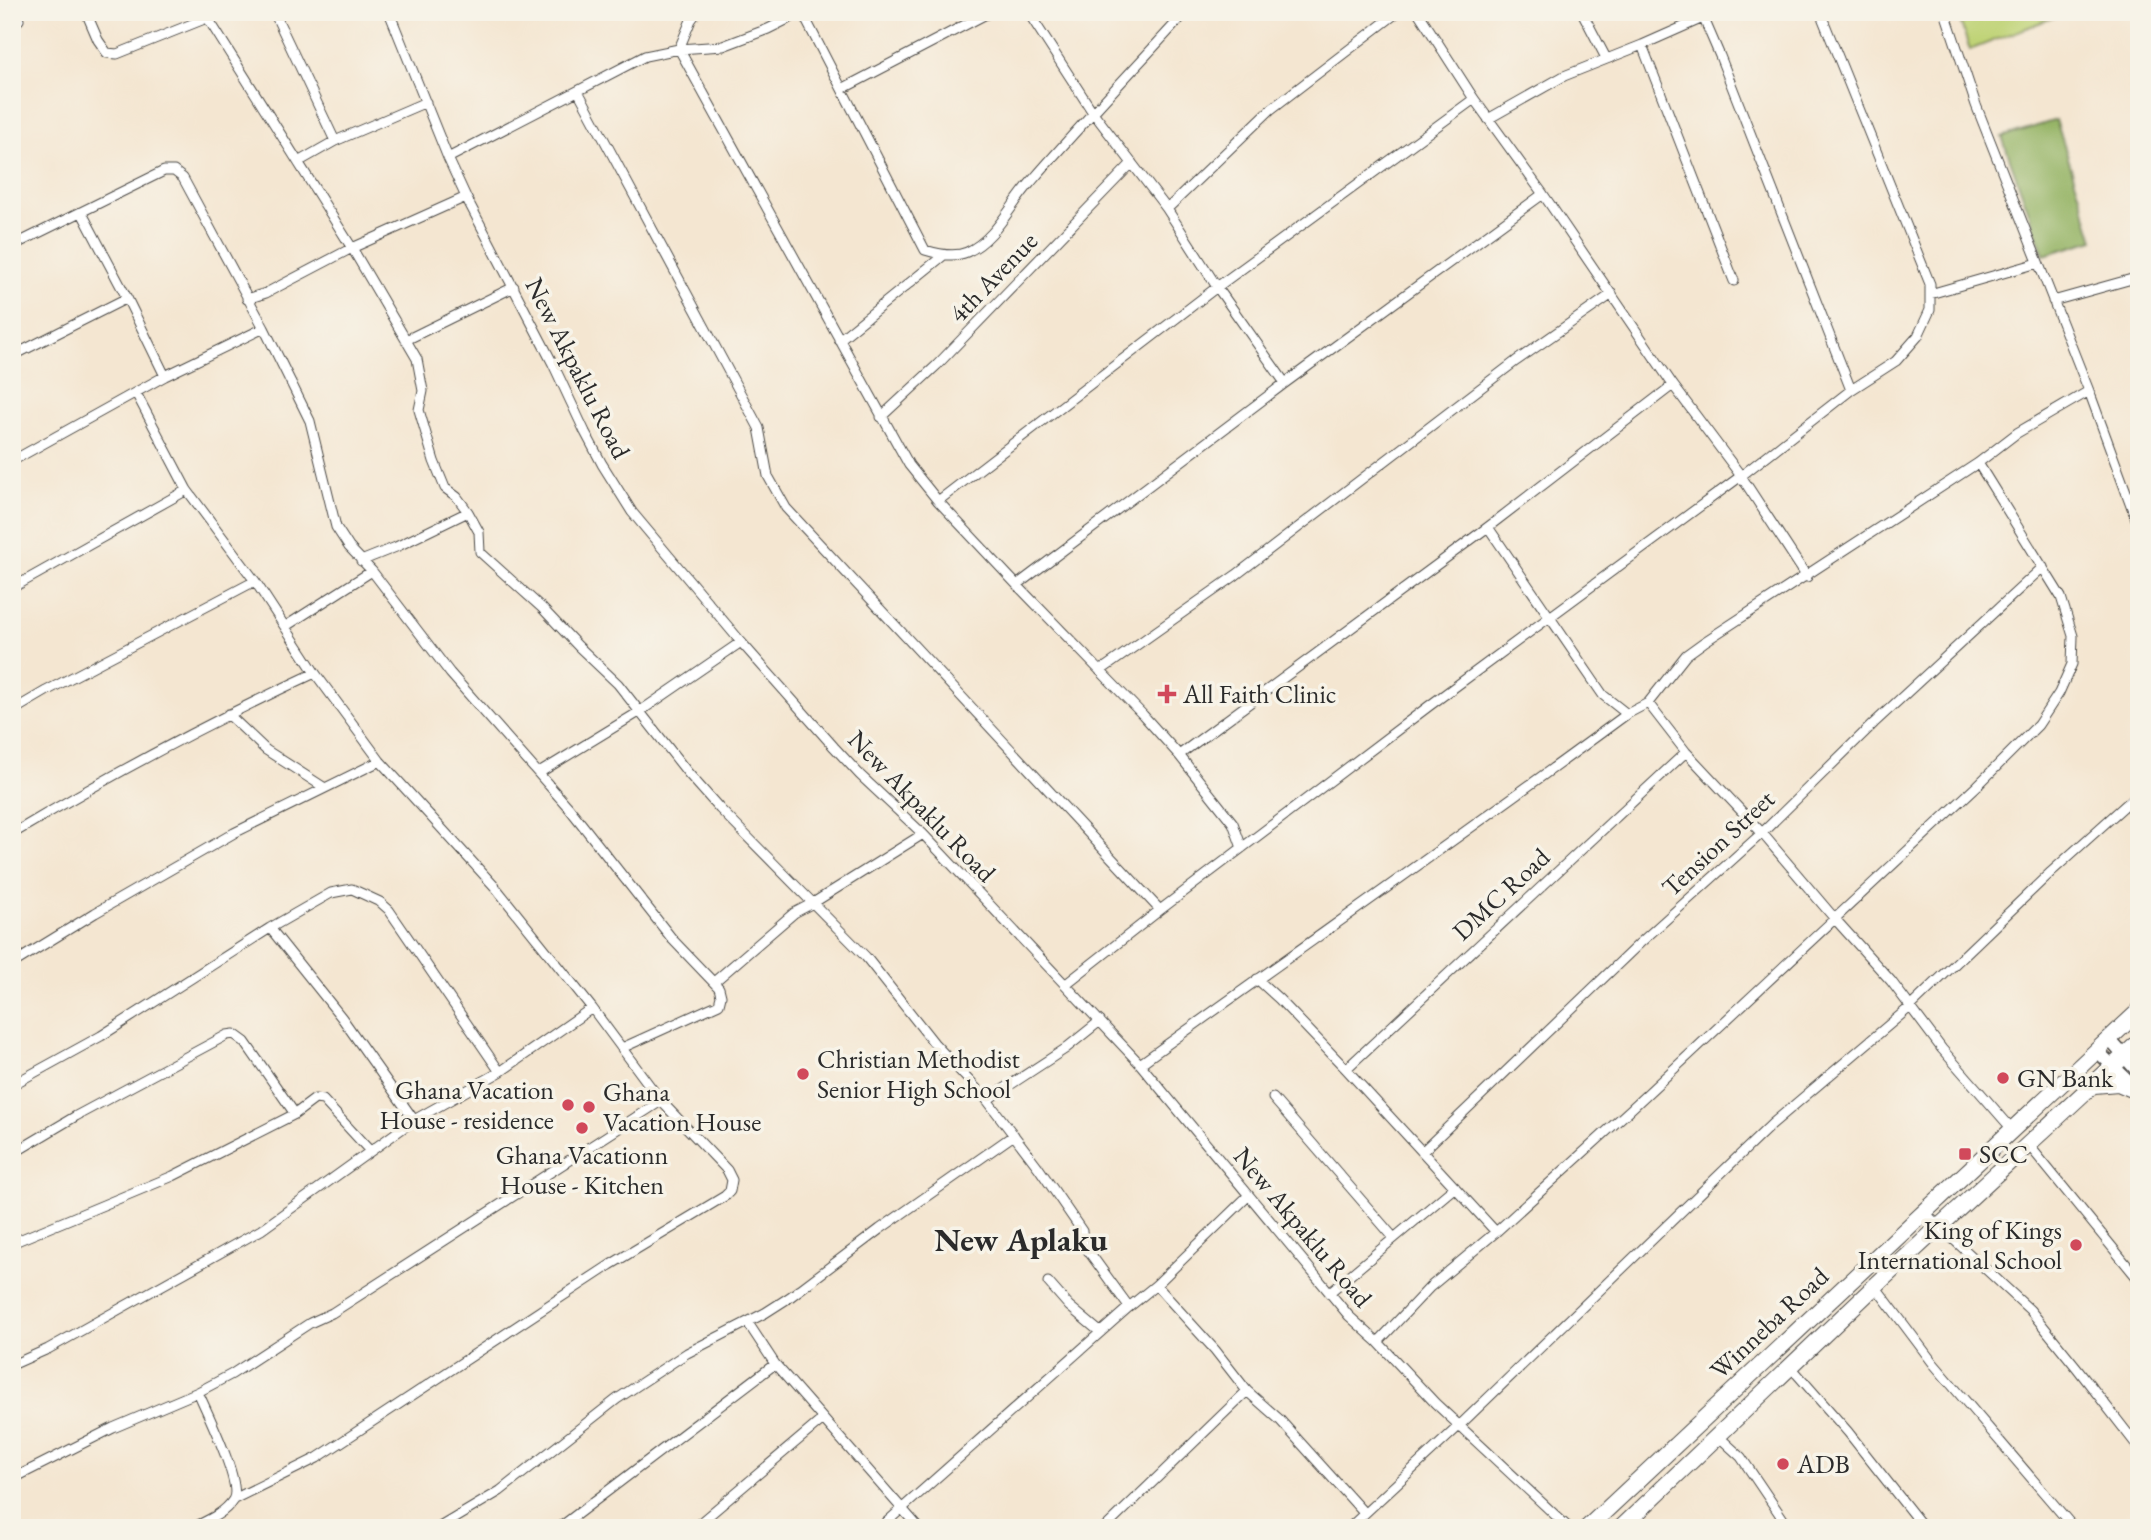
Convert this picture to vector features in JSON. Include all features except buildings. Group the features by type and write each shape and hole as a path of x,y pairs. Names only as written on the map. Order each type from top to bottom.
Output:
{"highway":[{"name":"Winneba Road","path":"1587,1528 2139,1011"},
{"name":"Winneba Road","path":"1621,1528 1639,1521 1717,1436 1790,1366 2139,1042"},
{"path":"2094,1085 2118,1083 2139,1091"}],"street":[{"path":"86,12 107,53 117,54 205,15 352,248 417,359 423,391 419,410 434,461 445,488 457,497 479,532 480,552 542,608 618,684 720,809 866,957 934,1043 987,1100 1014,1135 1082,1231 1084,1245 1129,1307"},
{"path":"274,12 335,141"},
{"name":"New Akpaklu Road","path":"389,12 466,197 514,287 585,432 626,502 741,642 860,775 923,834 1140,1064 1349,1316 1378,1342 1435,1403 1569,1528"},
{"path":"679,50 697,12"},
{"path":"448,158 646,56 723,46 768,29 802,12 925,250 944,255 966,253 990,235 1026,187 1092,111 1186,12"},
{"path":"842,89 990,12"},
{"path":"1028,12 1092,111 1167,209 1284,383"},
{"path":"1167,209 1270,110 1398,12"},
{"path":"1418,12 1474,99 1543,194 1673,385 1741,476 1807,577"},
{"path":"1582,12 1606,58"},
{"path":"1488,119 1564,76 1642,46 1702,15 1724,12"},
{"path":"1066,984 1160,909 1550,615 1741,476 1851,390 1896,361 1918,336 1930,310 1930,284 1820,12"},
{"path":"1945,12 1976,106 2089,391 2139,527"},
{"path":"1702,15 1851,390"},
{"path":"1642,46 1734,281"},
{"path":"679,50 909,465 938,501 1179,755 1233,823 1242,848"},
{"path":"578,90 759,429 768,476 786,508 1160,909"},
{"path":"938,501 1217,287 1474,99"},
{"path":"298,162 335,141 426,102"},
{"name":"4th Avenue","path":"881,417 937,365 1132,163"},
{"path":"12,246 164,171 174,171 183,178 264,328 310,421 336,527 450,673 595,839 673,940 719,988 719,1004 622,1048"},
{"path":"1017,585 1284,383 1543,194"},
{"path":"247,299 266,293 352,248 466,197"},
{"path":"82,213 165,376"},
{"path":"839,341 944,255"},
{"path":"1930,294 2038,262"},
{"path":"2053,301 2139,277"},
{"path":"406,340 514,287"},
{"path":"1100,671 1236,575 1516,361 1612,294"},
{"path":"12,356 127,298"},
{"path":"12,461 165,376 264,328"},
{"path":"1179,755 1488,527 1673,385"},
{"path":"1140,1064 1378,896 1627,714 1648,703 1686,655 1978,463 2017,433 2089,391"},
{"path":"136,393 187,490 255,581 315,673 380,761 496,888 592,1008 661,1101 727,1170 732,1180 732,1186 725,1196 610,1265 317,1458 234,1499 219,1514 192,1528"},
{"path":"1378,1342 1430,1287 1496,1232 1835,919 2038,724 2059,693 2072,664 2073,636 2061,597 1978,463"},
{"path":"12,588 187,490"},
{"path":"361,561 468,512"},
{"path":"1488,527 1603,695 1627,714"},
{"name":"Tension Street","path":"1422,1152 1640,943 1762,833 1874,723 2043,567"},
{"path":"286,626 372,571"},
{"path":"12,711 255,581"},
{"path":"539,773 639,712 741,642"},
{"path":"12,834 95,784 228,713 315,673"},
{"path":"1648,703 1686,752 1762,833 1891,981 1942,1049 2012,1129"},
{"path":"228,713 266,750 325,789"},
{"name":"DMC Road","path":"1346,1069 1686,752"},
{"path":"12,964 94,913 234,833 380,761"},
{"path":"1349,1528 1460,1425 1772,1124 1910,1007 2139,793"},
{"path":"714,982 794,913 923,834"},
{"path":"12,1085 111,1030 270,928 331,894 352,889 380,902 389,910 500,1072"},
{"path":"270,928 342,1018 414,1120"},
{"path":"1257,979 1346,1069 1496,1232"},
{"path":"12,1365 48,1349 261,1230 414,1120 500,1072 592,1008"},
{"path":"987,1100 1065,1049 1100,1021"},
{"path":"12,1154 76,1116 227,1035 234,1034 245,1042 295,1114"},
{"path":"2109,1039 2119,1061 2139,1091"},
{"path":"2096,1051 2139,1073"},
{"path":"1273,1098 1394,1238"},
{"path":"12,1243 173,1177 295,1114 315,1099 323,1100 370,1151"},
{"path":"12,1479 113,1427 198,1392 232,1374 310,1323 332,1313 661,1101"},
{"path":"438,1528 500,1491 617,1399 687,1353 731,1329 748,1323 790,1297 880,1229 1014,1135"},
{"path":"2028,1143 2139,1280"},
{"path":"1329,1292 1454,1187"},
{"path":"880,1528 1156,1285 1248,1196"},
{"path":"1925,1213 2030,1310 2139,1448"},
{"path":"1048,1282 1069,1306 1100,1332"},
{"path":"1156,1285 1215,1350 1247,1391 1280,1420 1364,1513"},
{"path":"1875,1286 1933,1363 2074,1528"},
{"path":"748,1323 775,1364 919,1528"},
{"path":"559,1528 775,1364"},
{"path":"1790,1366 1848,1432 1924,1528"},
{"path":"1105,1528 1247,1391"},
{"path":"198,1392 229,1466 236,1489 234,1499"},
{"path":"694,1528 822,1419"},
{"path":"1717,1436 1741,1457 1789,1528"}],"green space":[{"path":"1957,12 2067,12 1970,50"},
{"path":"2056,120 2094,240 2044,255 2002,137"}],"place":[{"name":"All Faith Clinic","path":"1167,694"},
{"name":"Christian Methodist Senior High School","path":"803,1074"},
{"name":"GN Bank","path":"2003,1078"},
{"name":"Ghana Vacation House - residence","path":"568,1105"},
{"name":"Ghana Vacation House","path":"589,1107"},
{"name":"Ghana Vacationn House - Kitchen","path":"582,1128"},
{"name":"SCC","path":"1965,1154"},
{"name":"King of Kings International School","path":"2076,1245"},
{"name":"ADB","path":"1783,1464"}],"district":[{"name":"New Aplaku","path":"1021,1239"}]}
